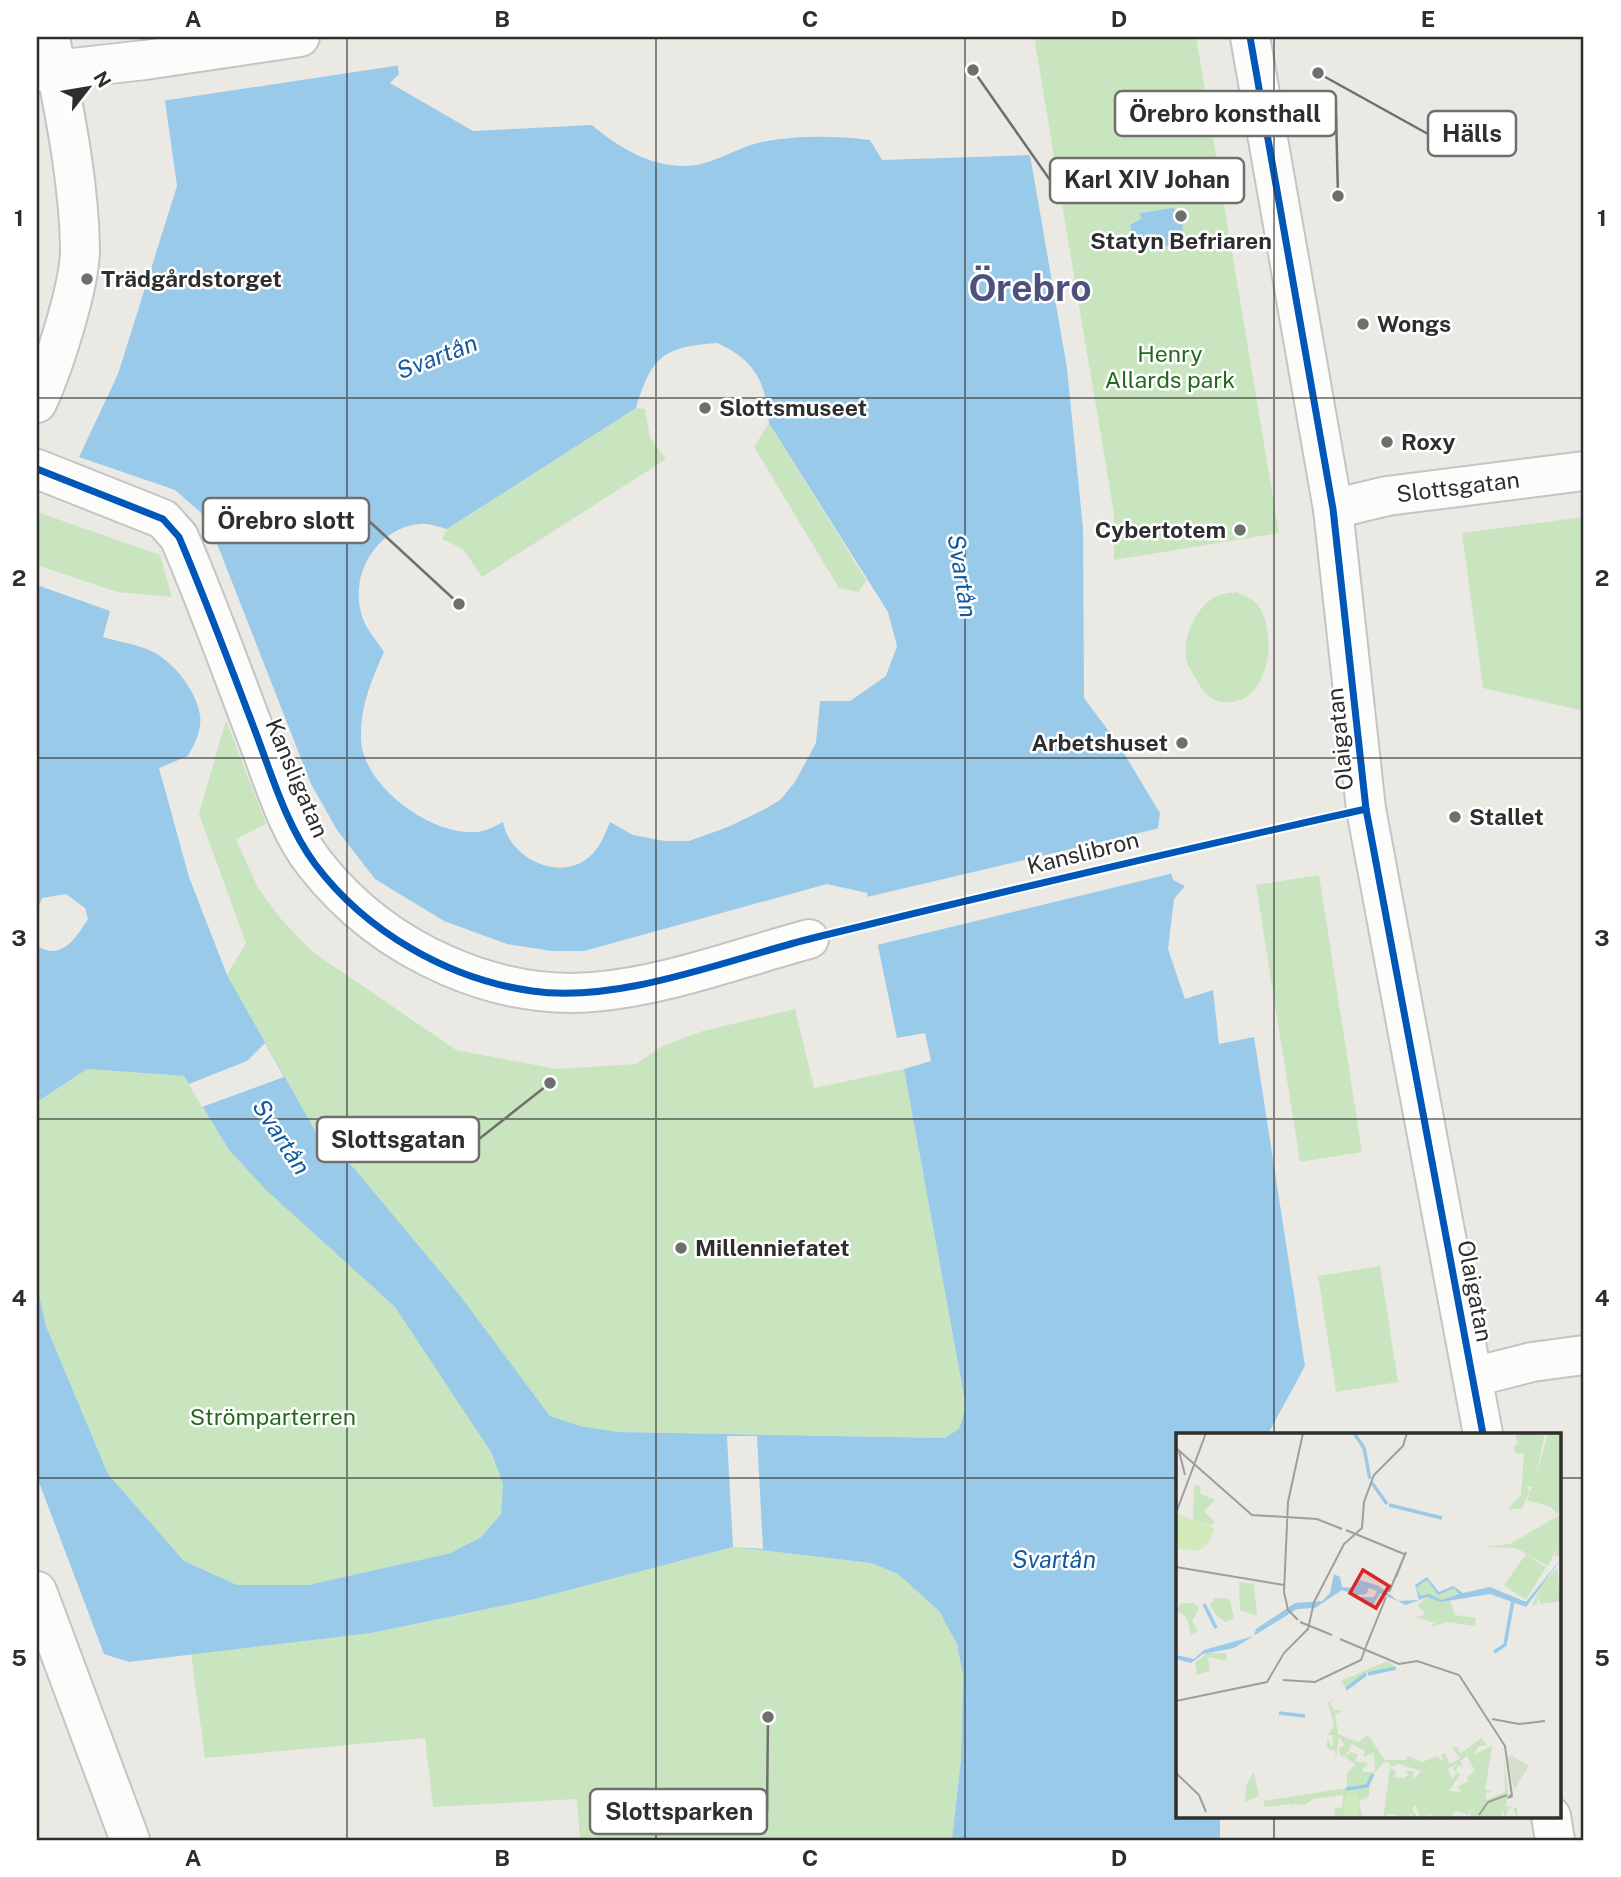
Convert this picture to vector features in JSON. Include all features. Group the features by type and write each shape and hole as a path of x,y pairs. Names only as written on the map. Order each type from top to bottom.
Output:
{"street":[{"path":"37,403 64,327 80,252 75,182 47,60 154,59 300,37"},
{"name":"Olaigatan","path":"1250,37 1333,509 1366,809 1456,1306 1483,1433"},
{"name":"Slottsgatan","path":"1333,509 1387,496 1584,471"},
{"name":"Kansligatan","path":"49,475 163,519 179,537 288,818 314,863 344,897 381,931 431,958 477,978 534,991 593,992 656,980 809,939"},
{"path":"1473,1377 1532,1362 1584,1355"},
{"path":"37,1591 130,1840"},
{"path":"1551,1818 1555,1840"}],"green space":[{"name":"Henry Allards park","path":"1034,37 1196,37 1279,533 1114,560 1114,514"},
{"path":"636,408 645,409 650,438 666,459 482,577 463,549 442,539 447,529"},
{"path":"769,423 866,580 859,592 839,588 754,447"},
{"path":"40,513 160,555 172,597 117,592 37,565 37,517"},
{"path":"1584,517 1584,711 1483,688 1462,533"},
{"path":"1236,592 1253,600 1263,614 1269,647 1260,681 1251,693 1238,701 1222,702 1205,693 1188,666 1187,641 1192,623 1208,602 1220,595"},
{"path":"226,720 266,824 236,839 258,888 281,919 313,952 456,1050 557,1069 636,1064 662,1046 703,1031 795,1009 814,1088 904,1069 966,1407 959,1429 944,1438 618,1432 580,1426 550,1416 458,1293 353,1167 317,1134 227,975 246,943 199,814"},
{"path":"1319,875 1362,1152 1300,1162 1256,885"},
{"name":"Strömparterren","path":"87,1069 184,1076 229,1150 266,1190 395,1307 489,1448 503,1484 501,1514 481,1537 451,1553 308,1585 237,1585 184,1561 108,1474 46,1326 37,1285 37,1102"},
{"path":"1380,1266 1398,1382 1336,1392 1318,1276"},
{"path":"733,1547 871,1563 898,1574 939,1611 957,1644 963,1676 961,1759 952,1840 580,1840 577,1799 433,1807 425,1738 205,1758 191,1653 371,1633 535,1599"}],"water":[{"name":"Svartån","path":"156,37 393,37 399,74 390,83 473,131 592,125 629,151 671,165 701,164 754,144 803,137 870,140 882,160 1030,155 1067,368 1083,529 1084,698 1117,742 1160,813 1158,828 1173,880 1185,886 1174,899 1168,949 1185,999 1213,990 1219,1044 1254,1037 1305,1366 1269,1433 1176,1433 1176,1818 1220,1818 1220,1840 952,1840 961,1759 963,1676 957,1644 939,1611 898,1574 871,1563 733,1547 535,1599 371,1633 129,1662 104,1654 37,1477 37,1285 46,1326 108,1474 184,1561 237,1585 308,1585 451,1553 481,1537 501,1514 503,1484 491,1452 395,1307 266,1190 229,1150 184,1076 87,1069 37,1102 37,946 54,951 67,946 88,919 85,908 66,894 42,898 37,912 37,585 110,611 103,637 151,651 175,669 189,686 200,715 197,736 188,756 159,768 189,877 227,975 317,1134 353,1167 458,1293 550,1416 580,1426 618,1432 944,1438 959,1429 966,1407 904,1069 931,1061 925,1033 897,1038 867,893 827,884 584,951 552,951 507,944 444,921 375,879 337,830 311,784 207,518 175,490 79,457 118,374 177,186","holes":["717,343 741,357 761,384 769,423 888,612 897,646 886,676 850,701 820,701 816,743 795,782 780,800 728,827 689,841 665,841 633,835 610,822 595,851 583,861 569,867 555,867 528,858 516,848 503,822 483,831 465,832 445,828 405,807 374,775 365,757 361,739 364,705 384,652 365,623 359,603 362,572 368,558 389,535 403,528 422,524 447,529 636,408 654,366 672,352"]},
{"path":"1173,208 1182,224 1179,244 1146,249 1145,244 1133,241 1130,225 1141,219 1140,213"}],"pier":[{"path":"152,37 396,37 401,65 162,101"},
{"path":"1160,828 1174,873 877,945 867,897"},
{"path":"265,1043 284,1077 202,1107 189,1084 247,1061"},
{"path":"727,1436 757,1436 763,1549 733,1547"}],"cycle path":[{"path":"1250,37 1333,509 1366,809 1483,1433"},
{"name":"Kanslibron","path":"37,469 163,519 179,537 282,802 296,834 315,864 359,911 384,931 440,963 501,985 532,991 566,993 637,985 882,921 1366,809"}],"place":[{"name":"Karl XIV Johan","path":"973,70"},
{"name":"Hälls","path":"1318,73"},
{"name":"Örebro konsthall","path":"1338,196"},
{"name":"Statyn Befriaren","path":"1181,216"},
{"name":"Trädgårdstorget","path":"87,279"},
{"name":"Wongs","path":"1363,324"},
{"name":"Slottsmuseet","path":"705,408"},
{"name":"Roxy","path":"1387,442"},
{"name":"Cybertotem","path":"1240,530"},
{"name":"Örebro slott","path":"459,604"},
{"name":"Arbetshuset","path":"1182,743"},
{"name":"Stallet","path":"1455,817"},
{"name":"Slottsgatan","path":"550,1083"},
{"name":"Millenniefatet","path":"681,1248"},
{"name":"Slottsparken","path":"768,1717"}],"district":[{"name":"Örebro","path":"1030,288"}]}
